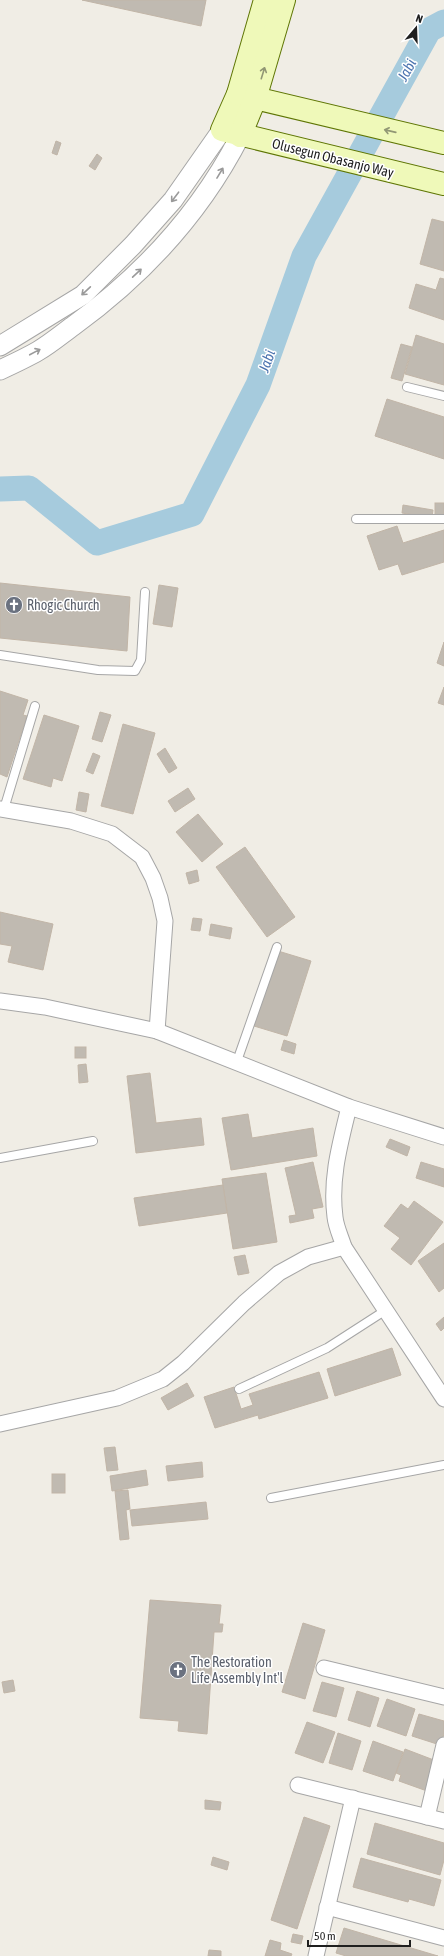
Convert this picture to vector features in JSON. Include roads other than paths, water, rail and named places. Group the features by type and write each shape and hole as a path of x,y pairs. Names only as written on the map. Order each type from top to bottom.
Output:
{"main road":[{"path":"246,97 265,0"},
{"path":"231,133 284,0"},
{"path":"246,97 440,141"},
{"name":"Olusegun Obasanjo Way","path":"231,133 417,179 444,184"}],"street":[{"path":"0,346 83,295 133,245 231,133"},
{"path":"0,370 39,351 104,304 141,270 179,228 213,184 231,133"},
{"path":"2,809 71,821 112,834 142,857 153,878 160,898 165,921 157,1031"},
{"path":"0,1001 45,1007 157,1031 236,1064 349,1107 444,1137"},
{"path":"349,1107 335,1166 333,1189 335,1218 344,1247 444,1399"},
{"path":"0,1424 117,1398 163,1379 183,1363 244,1303 279,1273 308,1257 344,1247"},
{"path":"324,1668 444,1697"},
{"path":"427,1817 444,1745"},
{"path":"298,1785 444,1821"},
{"path":"316,1956 353,1798"},
{"path":"328,1907 444,1938"}],"lane":[{"path":"407,387 444,396"},
{"path":"356,519 444,519"},
{"path":"0,655 98,670 135,671 141,660 145,592"},
{"path":"2,809 35,706"},
{"path":"236,1064 277,947"},
{"path":"0,1158 93,1141"},
{"path":"238,1389 326,1348 386,1310"},
{"path":"271,1498 444,1465"}],"waterway":[{"name":"Jabi","path":"0,489 29,488 97,543 192,514 258,385 304,256 429,30 444,22"}],"place":[{"name":"Rhogic Church","path":"14,605"},
{"name":"The Restoration Life Assembly Int'l","path":"178,1670"}]}
